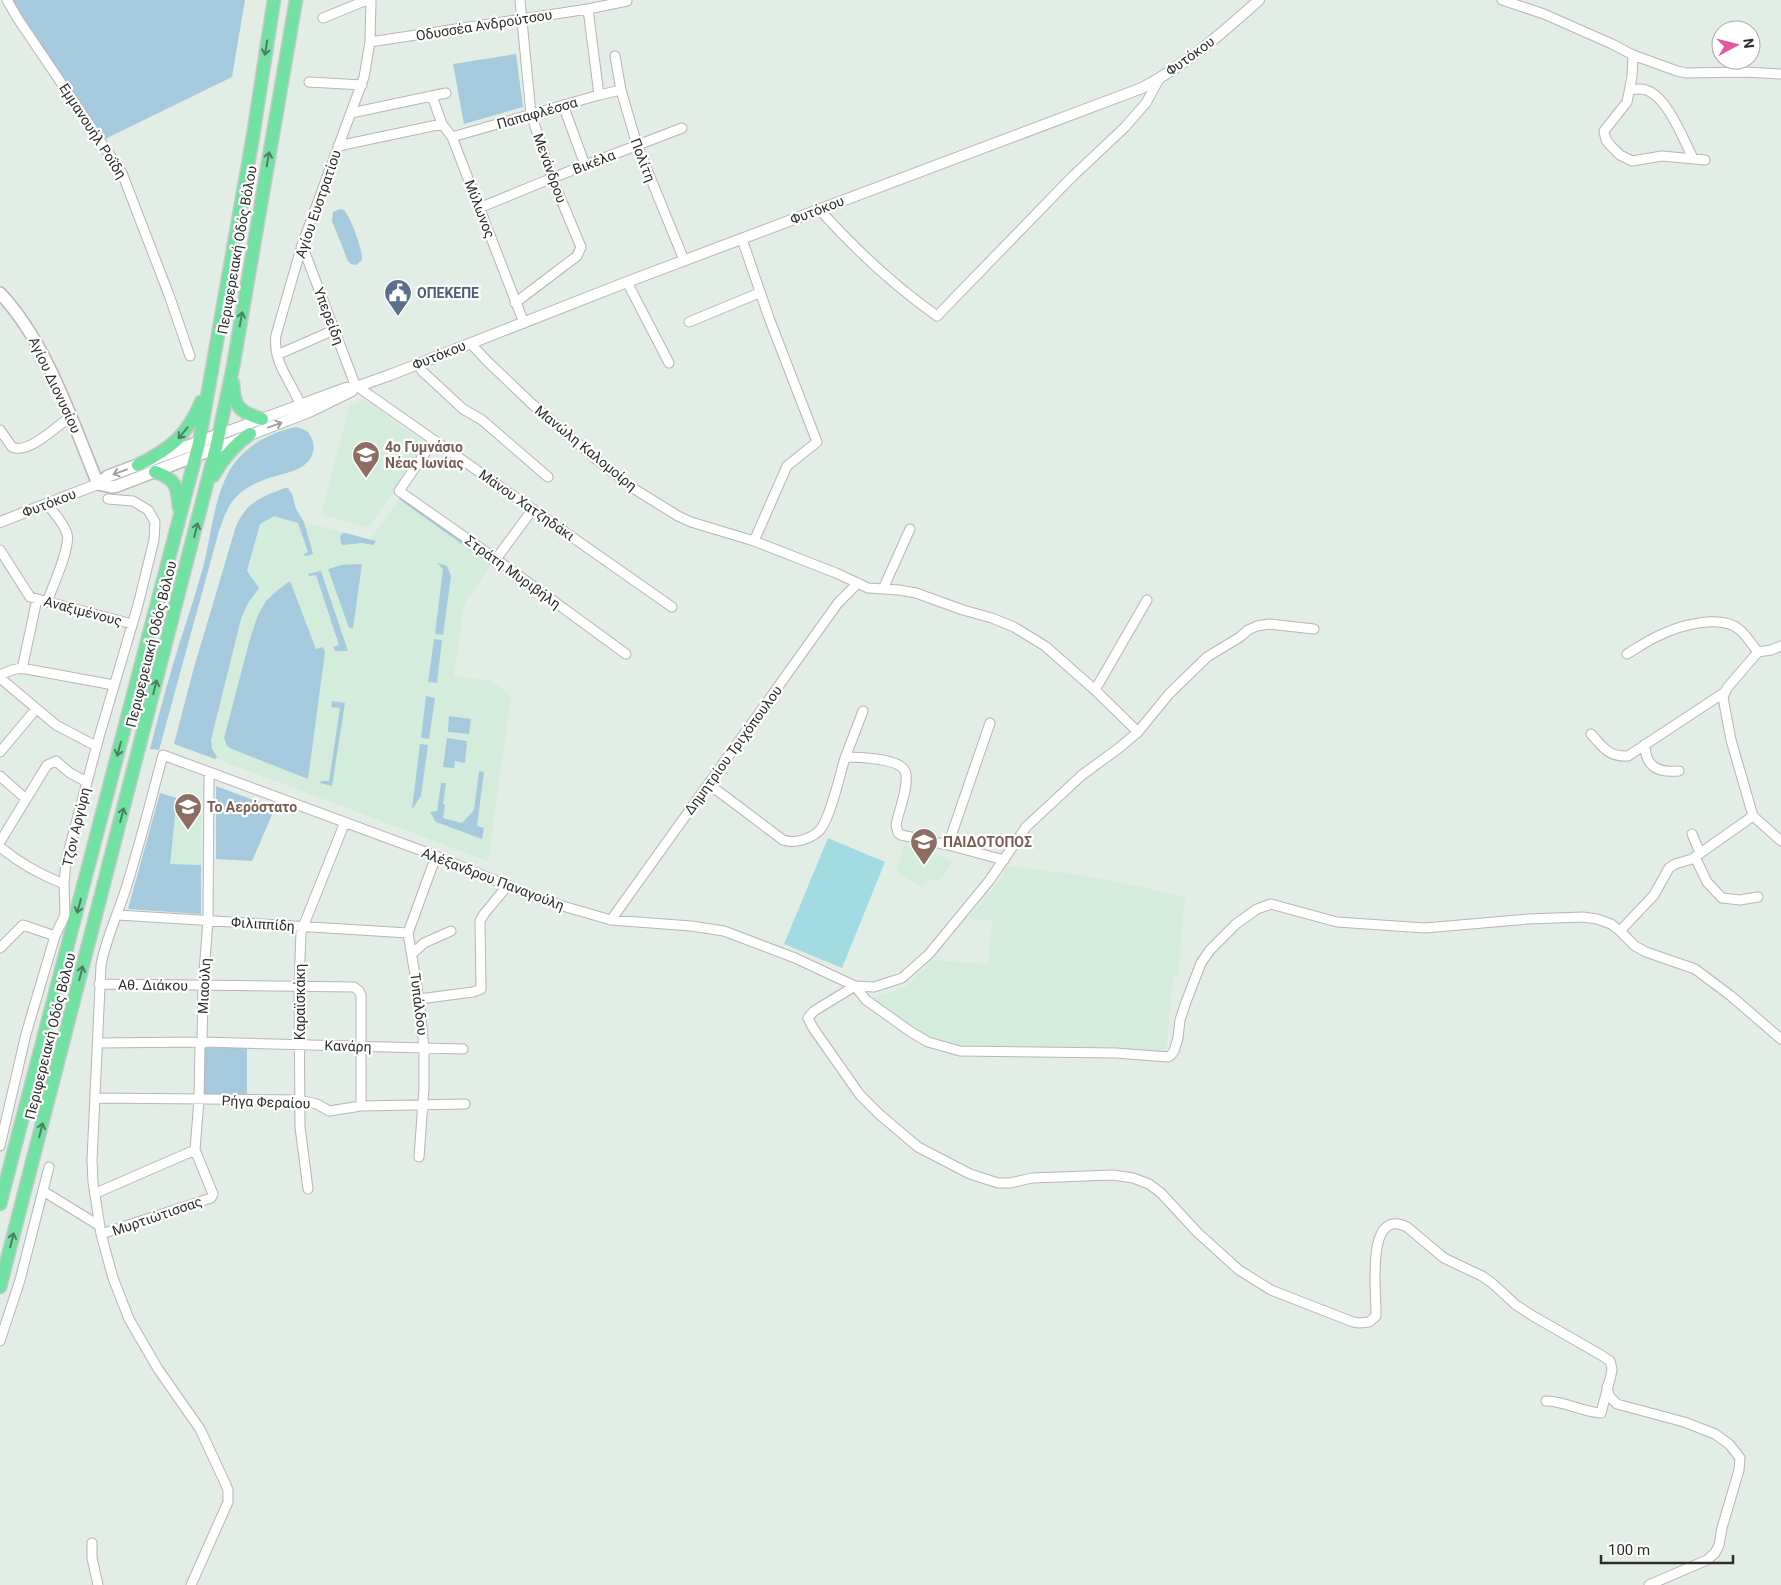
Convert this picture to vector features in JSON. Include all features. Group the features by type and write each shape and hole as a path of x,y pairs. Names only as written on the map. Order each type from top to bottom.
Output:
{"main road":[{"name":"Περιφερειακή Οδός Βόλου","path":"0,1204 199,443 274,0"},
{"name":"Περιφερειακή Οδός Βόλου","path":"0,1288 216,448 233,367 296,0"},
{"name":"Αγίου Διονυσίου","path":"2,297 27,328 40,350 98,484"},
{"path":"233,367 234,395 238,407 247,415 262,418"},
{"path":"138,465 170,448 185,433 194,419 212,374"},
{"path":"207,487 219,464 238,442 250,434"},
{"name":"Φυτόκου","path":"98,484 108,476 218,435"},
{"name":"Φυτόκου","path":"98,484 111,487 117,486 216,448"},
{"path":"155,472 166,476 175,484 178,490 180,516"}],"street":[{"name":"Εμμανουήλ Ροΐδη","path":"7,0 122,173 170,295 190,356"},
{"path":"323,18 367,0"},
{"name":"Αγίου Ευστρατίου","path":"300,404 282,370 277,355 275,341 277,327 302,245 362,84 370,42 371,0"},
{"name":"Μενάνδρου","path":"515,303 580,252 580,242 552,178 531,114 520,0"},
{"name":"Φυτόκου","path":"218,435 346,388 357,387 524,324 684,260 1119,98 1159,79 1197,54 1259,0"},
{"path":"1502,0 1544,14 1612,44 1632,55 1686,73 1745,72 1781,74"},
{"name":"Οδυσσέα Ανδρούτσου","path":"370,42 588,9 627,1"},
{"path":"588,9 600,95"},
{"path":"1632,55 1630,90 1627,102 1604,131 1606,140 1620,155 1632,161 1662,156 1705,160"},
{"name":"Πολίτη","path":"615,56 621,90 637,145 684,260"},
{"path":"819,209 843,236 924,307 937,316 1072,177 1125,128 1146,103 1159,79"},
{"path":"309,82 362,84"},
{"name":"Παπαφλέσσα","path":"452,137 621,90"},
{"path":"1630,90 1646,90 1658,96 1666,106 1693,158"},
{"path":"351,112 446,93"},
{"name":"Μύλωνος","path":"432,96 442,124 452,137 524,324"},
{"path":"563,105 585,165"},
{"path":"338,146 442,124"},
{"name":"Βικέλα","path":"479,208 682,128"},
{"path":"742,239 759,293 817,442 787,466 754,541"},
{"name":"Υπερείδη","path":"302,245 357,387"},
{"path":"627,282 669,363"},
{"path":"689,322 759,293"},
{"path":"277,355 334,330"},
{"name":"Μανώλη Καλομοίρη","path":"470,343 532,404 626,483 656,503 691,522 754,541 872,589 916,593 1014,627 1045,646 1095,690 1138,732"},
{"path":"418,364 422,371 463,409 482,420 548,477"},
{"name":"Φυτόκου","path":"216,448 309,412 348,394 357,387"},
{"name":"Μάνου Χατζηδάκι","path":"357,387 672,607"},
{"path":"0,430 12,447 22,449 34,443 70,417"},
{"name":"Στράτη Μυριβήλη","path":"434,440 399,491 626,654"},
{"name":"Φυτόκου","path":"0,522 98,484"},
{"name":"Τζον Αργύρη","path":"0,1146 26,1034 55,936 65,915 64,884 66,861 154,540 155,522 148,510 133,501 108,500"},
{"path":"47,504 66,530 68,539 66,550 47,602"},
{"path":"496,559 533,509"},
{"path":"883,589 910,529"},
{"name":"Αναξιμένους","path":"0,550 28,595 47,602 132,624"},
{"name":"Δημητρίου Τριχόπουλου","path":"611,920 838,603 858,583"},
{"path":"22,669 37,599"},
{"path":"1095,690 1148,600"},
{"path":"1627,654 1660,635 1696,624 1718,622 1741,631 1758,652"},
{"name":"Αλέξανδρου Παναγούλη","path":"118,915 163,754 436,856 566,908 611,920 691,926 724,931 795,958 855,986 884,985 902,978 929,954 989,881 1026,827 1038,814 1082,775 1138,732 1170,694 1207,657 1257,626 1269,624 1314,629"},
{"path":"1591,734 1608,753 1617,756 1628,756 1725,692 1758,652 1781,646"},
{"path":"96,746 56,725 1,681 12,670 22,669 114,685"},
{"path":"1725,692 1724,703 1731,740 1753,816 1781,841"},
{"path":"0,752 36,709"},
{"path":"707,786 718,791 783,840 794,842 810,836 820,830 828,814 863,711"},
{"path":"948,845 990,723"},
{"path":"1645,744 1645,753 1652,766 1665,772 1679,771"},
{"path":"846,757 889,761 903,766 906,778 896,825 898,832 905,836 1004,860"},
{"path":"0,842 48,765 56,761 70,773 87,782"},
{"name":"Μιαούλη","path":"209,772 208,920 195,1150 214,1192 212,1196"},
{"path":"0,776 26,799"},
{"path":"1620,930 1654,895 1670,868 1698,855 1753,816"},
{"name":"Καραϊσκάκη","path":"308,1189 300,1138 299,1100 299,986 302,926 345,822"},
{"path":"1692,834 1707,882 1722,898 1740,900 1758,897"},
{"path":"0,847 15,859 64,884"},
{"path":"408,933 436,856"},
{"path":"419,999 473,992 481,989 480,921 508,885"},
{"path":"1546,1401 1554,1401 1583,1410 1601,1413 1612,1365 1608,1359 1516,1305 1482,1276 1444,1258 1407,1227 1401,1224 1390,1225 1380,1238 1376,1255 1376,1316 1369,1322 1359,1323 1291,1298 1255,1280 1230,1262 1197,1232 1161,1193 1149,1184 1113,1174 1032,1178 1010,1183 998,1183 970,1174 918,1147 860,1095 808,1018 814,1011 855,986 866,1000 911,1032 928,1042 952,1050 975,1053 1116,1053 1171,1056 1178,1038 1180,1020 1186,1002 1201,964 1210,950 1236,924 1257,909 1271,904 1337,922 1437,928 1528,919 1583,917 1604,922 1620,930 1635,946 1695,969 1781,1038"},
{"path":"118,915 104,948 99,984 92,1166 101,1230 113,1278 129,1319 158,1369 200,1429 228,1490 228,1502 191,1585"},
{"name":"Φιλιππίδη","path":"118,915 408,933"},
{"path":"0,948 23,925 55,936"},
{"path":"412,954 424,943 451,931"},
{"name":"Τυπάλδου","path":"408,933 419,999 424,1048 424,1105 419,1157"},
{"name":"Αθ. Διάκου","path":"99,984 354,986 361,995 362,1047"},
{"name":"Κανάρη","path":"98,1043 202,1042 463,1049"},
{"path":"361,1106 362,1047"},
{"name":"Ρήγα Φεραίου","path":"95,1098 299,1100 317,1104 328,1110 361,1106 465,1104"},
{"path":"96,1193 195,1150"},
{"path":"0,1341 33,1235 49,1167"},
{"path":"43,1191 101,1230"},
{"name":"Μυρτιώτισσας","path":"101,1230 212,1196"},
{"path":"1607,1387 1609,1396 1617,1404 1707,1430 1723,1439 1740,1458 1739,1470 1719,1545 1715,1553 1707,1560 1649,1585"},
{"path":"92,1543 92,1558 98,1585"}],"shaded area":[{"path":"9,0 245,0 232,77 103,140"},
{"path":"516,54 523,107 464,124 453,64"},
{"path":"340,209 344,210 348,217 359,243 362,260 356,265 348,261 332,221 333,212"},
{"name":"4ο Γυμνάσιο Νέας Ιωνίας","path":"365,400 426,444 368,528 321,514 350,405"},
{"path":"297,427 307,431 312,438 314,449 306,464 294,471 266,479 248,487 235,498 227,511 219,531 159,750 150,749 163,698 202,571 217,502 226,477 233,465 253,445 279,432"},
{"path":"288,488 292,494 296,509 304,522 313,554 303,555 308,552 298,523 274,516 260,524 247,571 259,588 248,603 241,619 211,740 212,749 217,757 215,759 174,744 193,671 236,526 245,511 256,501"},
{"path":"401,496 493,562 491,565 399,499"},
{"path":"399,499 491,565 464,604 454,676 491,681 511,695 488,861 198,752 261,511 371,539"},
{"path":"343,533 376,541 373,545 362,543 343,545 340,536"},
{"path":"437,563 447,566 451,576 443,635 435,634 443,569"},
{"path":"362,564 353,628 349,628 328,569 342,565"},
{"path":"321,571 348,651 335,651 333,647 339,645 316,575 309,576 308,574"},
{"path":"290,581 316,649 323,647 325,652 308,779 232,749 227,746 224,738 258,615 266,601"},
{"path":"434,639 442,640 437,683 428,682"},
{"path":"426,696 435,698 429,739 421,738"},
{"path":"332,701 345,703 332,786 320,783 321,781 329,781 340,708 331,707"},
{"path":"449,716 471,719 469,734 448,732"},
{"path":"447,738 467,741 465,763 455,761 454,768 443,767"},
{"path":"420,744 428,745 421,796 412,809"},
{"path":"479,771 484,772 477,826 484,828 482,839 436,822 430,812 437,811 441,783 446,783 443,818 462,823 474,810"},
{"path":"216,786 275,808 252,861 216,859"},
{"path":"160,793 177,798 170,864 201,865 201,914 128,909"},
{"name":"Το Αερόστατο","path":"177,798 201,799 201,865 170,864"},
{"path":"828,838 885,862 842,968 784,944"},
{"name":"ΠΑΙΔΟΤΟΠΟΣ","path":"904,845 954,861 938,882 932,879 922,887 896,872"},
{"path":"1006,866 1080,875 1148,888 1185,898 1178,976 1173,976 1166,1052 962,1049 926,1039 897,1020 872,998 909,985 931,960 988,964 992,920 971,919 970,916 1000,880"},
{"path":"203,1048 247,1048 247,1098 202,1098"}],"place":[{"name":"ΟΠΕΚΕΠΕ","path":"398,317"},
{"name":"4ο Γυμνάσιο Νέας Ιωνίας","path":"366,479"},
{"name":"Το Αερόστατο","path":"188,831"},
{"name":"ΠΑΙΔΟΤΟΠΟΣ","path":"924,866"}]}
